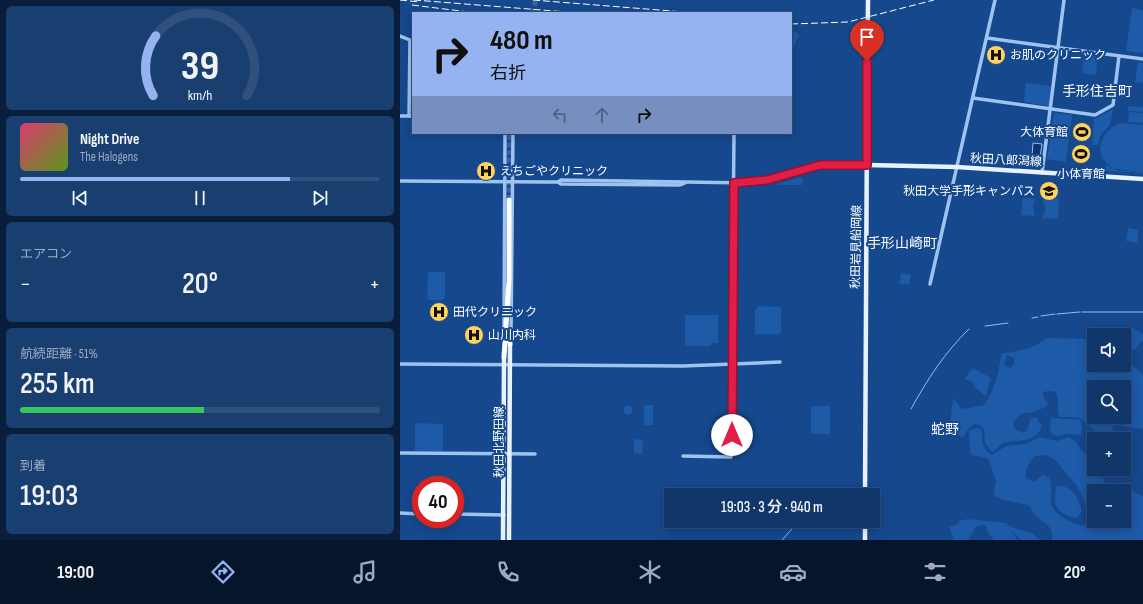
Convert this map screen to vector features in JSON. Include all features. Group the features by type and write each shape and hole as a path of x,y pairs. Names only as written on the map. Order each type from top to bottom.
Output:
{"highway":[{"path":"504,357 507,318 509,200"},
{"path":"507,318 510,344"}],"main road":[{"name":"秋田岩見船岡線","path":"865,488 868,0"},
{"name":"秋田八郎潟線","path":"867,165 957,167 1143,179"},
{"name":"秋田北野田線","path":"503,540 503,454 507,364 510,344"},
{"name":"秋田北野田線","path":"504,357 507,364 510,454 509,540"},
{"path":"865,528 865,540"}],"street":[{"path":"930,284 995,0"},
{"path":"1042,173 1064,0"},
{"path":"400,36 410,40 411,116 400,116"},
{"path":"987,38 1143,59"},
{"path":"973,98 1092,115 1112,106 1119,56"},
{"path":"504,357 505,134"},
{"path":"510,344 512,319 513,134"},
{"path":"683,456 731,457 734,134"},
{"path":"400,181 513,181 558,182 562,184 680,185 685,183 734,183 767,180 820,165 867,165"},
{"path":"400,364 683,366 732,362 780,362"},
{"path":"400,453 535,454"},
{"path":"400,513 412,514"},
{"path":"464,514 509,515"}],"shaded area":[{"path":"1132,8 1143,10 1143,53 1126,51"},
{"path":"792,32 797,32 799,35 792,51"},
{"path":"1084,54 1098,56 1096,75 1082,73"},
{"path":"1138,62 1143,63 1143,83 1135,82"},
{"path":"1026,83 1052,86 1049,106 1024,102"},
{"path":"1128,106 1143,107 1143,112 1128,111"},
{"path":"1113,109 1110,125 1100,136 1098,145 1092,145 1094,119"},
{"path":"1129,112 1143,113 1143,123 1128,122"},
{"path":"1054,113 1072,115 1066,162 1047,159"},
{"path":"1120,123 1143,125 1143,172 1116,169 1106,162 1102,156 1100,150 1104,137 1113,126"},
{"path":"1033,143 1042,144 1040,157 1032,156"},
{"path":"1106,165 1120,171 1143,172 1106,171"},
{"path":"800,177 803,179 802,185 776,185"},
{"path":"1044,191 1056,192 1059,205 1058,219 1042,218 1046,208 1043,203"},
{"path":"1023,198 1036,199 1033,206 1035,216 1021,215"},
{"path":"1128,228 1138,230 1137,243 1126,241"},
{"path":"428,272 445,272 445,298 442,300 429,300 427,298"},
{"path":"901,273 911,275 909,285 899,284"},
{"path":"758,306 780,307 781,332 779,334 755,334 755,311"},
{"path":"685,315 718,315 718,343 711,343 711,346 685,346"},
{"path":"1131,328 1133,328 1143,334 1143,342 1142,341 1135,349 1131,351"},
{"path":"1046,338 1087,339 1087,372 1131,372 1131,365 1140,371 1143,375 1143,429 1116,425 1113,426 1112,432 1098,432 1087,424 1131,424 1131,380 1087,380 1087,424 1079,418 1060,417 1058,413 1057,394 1050,391 1043,392 1043,397 1048,403 1047,406 1035,412 1020,414 1013,424 1015,429 1023,433 1027,430 1031,418 1036,417 1042,426 1039,432 1035,436 1026,440 1004,443 994,451 991,451 985,443 984,429 976,424 970,426 963,438 951,430 938,430 932,424 945,426 950,423 953,398 962,409 984,405 991,394 996,381 1001,354 1027,349","holes":["1007,355 1014,358 1014,363 1011,368 1004,365"]},
{"path":"973,368 991,378 986,396 975,388 972,381 964,379"},
{"path":"628,405 633,410 628,415 623,410"},
{"path":"644,405 653,405 653,425 644,425"},
{"path":"813,406 830,406 830,434 813,434 811,432 811,408"},
{"path":"1051,418 1081,420 1082,435 1065,434 1055,436 1050,432"},
{"path":"415,423 443,424 443,450 415,451"},
{"path":"978,428 981,429 984,447 988,453 992,455 1006,446 1025,444 1040,437 1058,441 1068,437 1074,440 1082,451 1087,454 1087,476 1103,476 1105,484 1087,484 1087,507 1077,486 1054,459 1045,455 1035,456 1029,463 1026,478 1035,482 1043,474 1049,478 1052,507 1060,515 1071,522 1082,525 1086,525 1087,522 1087,528 1131,528 1131,491 1143,496 1143,540 1052,540 1051,531 1048,525 1034,514 1028,505 1004,500 995,496 994,491 996,481 989,460 987,458 971,455 969,431"},
{"path":"634,439 643,440 642,454 634,453"},
{"path":"1063,486 1071,490 1077,497 1082,510 1078,518 1068,516 1061,512 1056,506 1056,487"},
{"path":"968,519 1006,523 1011,527 1032,533 1040,540 1021,540 1012,531 1017,540 994,540 987,531 987,527 985,525 976,526 968,540 954,540 949,527 959,524 959,521"}],"waterway":[{"path":"1057,314 1080,312"},
{"path":"1082,312 1143,312"},
{"path":"1041,316 1055,314"},
{"path":"1032,318 1038,317"},
{"path":"985,326 1008,323"},
{"path":"911,409 937,367 952,347 969,329"},
{"path":"782,540 793,528"}],"tunnel":[{"path":"532,12 536,0"},
{"path":"509,200 510,134"}],"railway":[{"path":"400,0 420,2"},
{"path":"414,0 567,12"},
{"path":"533,0 684,12"},
{"path":"792,24 848,22 934,0"},
{"path":"412,5 469,12"}],"place":[{"name":"お肌のクリニック","path":"996,55"},
{"name":"大体育館","path":"1082,132"},
{"name":"小体育館","path":"1081,154"},
{"name":"えちごやクリニック","path":"486,171"},
{"name":"秋田大学手形キャンパス","path":"1049,191"},
{"name":"田代クリニック","path":"439,312"},
{"name":"山川内科","path":"474,335"}],"district":[{"name":"手形住吉町","path":"1097,91"},
{"name":"手形山崎町","path":"902,243"},
{"name":"蛇野","path":"945,429"}],"route":[{"path":"732,435 734,183 767,180 820,165 867,165 867,61"}]}
